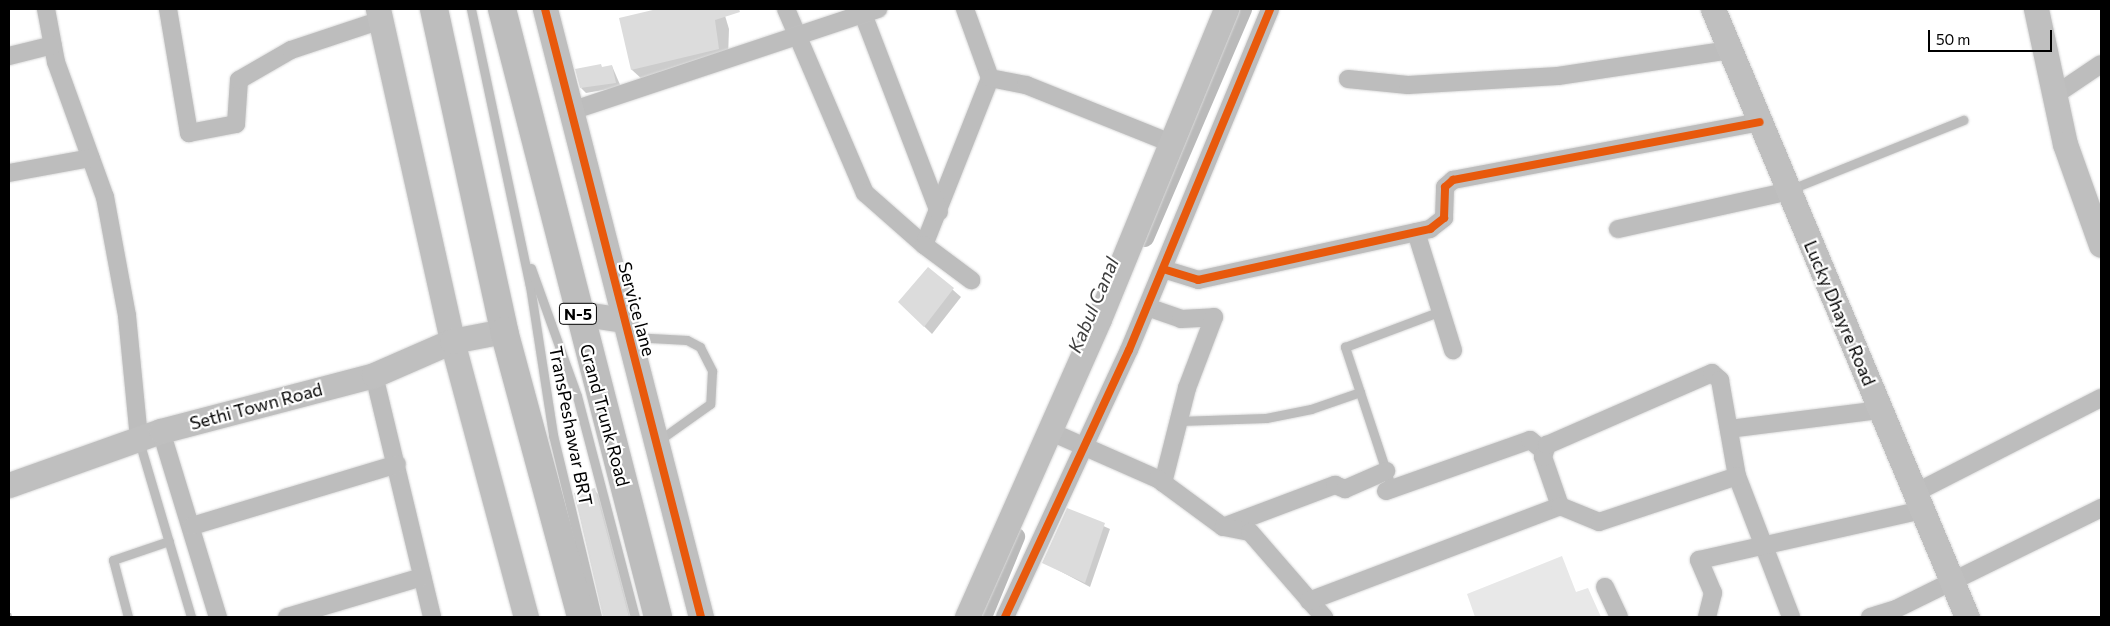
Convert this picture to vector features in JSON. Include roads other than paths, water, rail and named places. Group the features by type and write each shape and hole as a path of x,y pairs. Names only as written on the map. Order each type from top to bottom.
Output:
{"highway":[{"path":"434,9 504,331 581,617"},
{"name":"Grand Trunk Road","path":"502,9 578,313 658,617"}],"street":[{"path":"48,9 53,45 105,197 150,435 192,526 218,617"},
{"path":"168,9 189,133 236,124 239,80 282,55 380,15 452,341 526,617"},
{"name":"Service lane","path":"545,9 701,617"},
{"path":"786,9 865,193 924,245 971,280"},
{"path":"924,245 939,212 990,78 965,9"},
{"path":"967,617 1050,431 1226,9"},
{"path":"1005,617 1147,307 1270,9"},
{"name":"Lucky Dhayre Road","path":"1713,9 1967,617"},
{"path":"2036,9 2065,144 2094,203 2101,245"},
{"path":"571,111 799,37 870,11 939,212"},
{"path":"9,56 53,45"},
{"path":"1348,79 1408,85 1558,76 1730,50"},
{"path":"2055,95 2101,64"},
{"path":"990,78 1026,85 1171,143"},
{"path":"1163,269 1198,280 1430,229 1444,218 1445,187 1453,180 1760,122"},
{"path":"9,173 91,158"},
{"path":"1618,230 1789,191"},
{"path":"1416,232 1453,350"},
{"path":"1147,307 1181,319 1214,317 1179,421 1164,483"},
{"path":"578,313 627,328"},
{"name":"Sethi Town Road","path":"9,485 150,435 374,375 452,341 504,331"},
{"path":"1543,450 1712,373 1720,380 1737,476 1791,617"},
{"path":"374,375 397,464 432,617"},
{"path":"1706,617 1713,593 1699,560 1919,502 2101,398"},
{"path":"1728,429 1880,410"},
{"path":"1050,431 1164,483 1223,527 1250,532 1324,617"},
{"path":"1389,490 1530,440 1543,450 1560,506"},
{"path":"192,526 397,464"},
{"path":"1223,527 1335,485 1345,489 1386,472"},
{"path":"1309,601 1560,506 1598,522 1737,476"},
{"path":"1870,617 1952,582 2101,508"},
{"path":"287,617 422,577"},
{"path":"1605,587 1619,617"}],"lane":[{"name":"TransPeshawar BRT","path":"471,9 520,239 553,435 597,617"},
{"path":"1789,191 1963,120"},
{"name":"TransPeshawar BRT","path":"520,239 578,396 635,617"},
{"path":"1389,490 1386,472 1345,347 1441,311"},
{"path":"627,328 687,340 700,347 712,371 710,404 656,443"},
{"path":"1179,421 1266,418 1311,409 1360,392"},
{"path":"150,435 169,541 191,617"},
{"path":"128,617 112,560 169,541"}],"waterway":[{"name":"Kabul Canal","path":"1145,238 1243,9"},
{"name":"Kabul Canal","path":"983,617 1016,537"}],"railway":[{"path":"9,613 10,617"}]}
